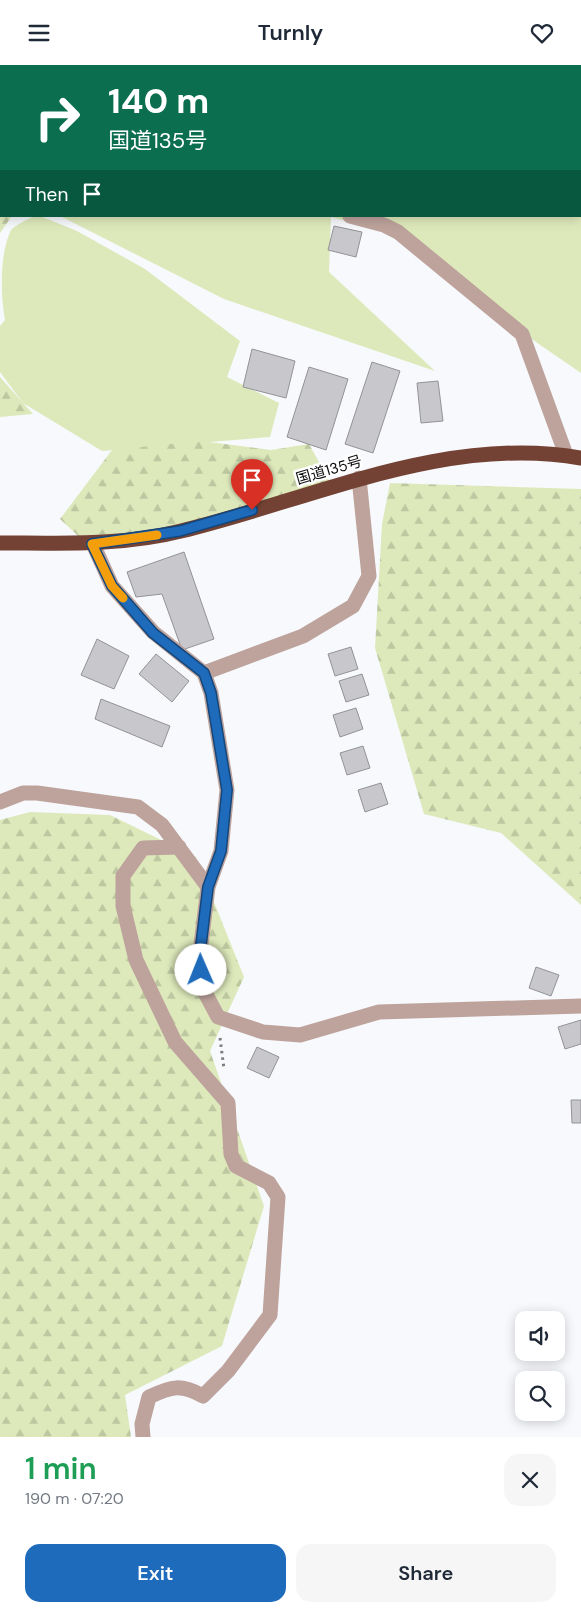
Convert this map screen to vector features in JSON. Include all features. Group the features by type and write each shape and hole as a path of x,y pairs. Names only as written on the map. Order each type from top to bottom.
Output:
{"highway":[{"name":"国道135号","path":"0,543 92,544 180,531 359,478 460,457 514,453 574,456"}],"street":[{"path":"354,217 384,225 398,233 522,333 574,456"},
{"path":"204,673 303,636 353,606 368,576 359,478"},
{"path":"92,544 112,586 153,633 204,673 211,693 227,790 221,851 208,887 200,953 202,987 218,1017 264,1032 300,1035 379,1012 581,1007"},
{"path":"0,802 23,793 37,793 138,807 162,825 208,887"},
{"path":"143,1437 142,1424 149,1397 166,1389 187,1387 203,1396 228,1371 270,1315 278,1197 270,1183 236,1166 231,1154 228,1103 175,1042 136,960 124,906 123,876 144,848 179,847"}],"path":[{"path":"218,1017 228,1103"}],"green space":[{"path":"0,217 11,217 0,233"},
{"path":"32,217 42,217 77,231 145,269 240,341 227,377 279,403 270,437 102,451 23,403 0,372 0,326 5,320 2,298 3,261 7,239 11,230"},
{"path":"62,217 331,217 329,272 435,371 224,299"},
{"path":"331,217 581,217 581,373 514,327 404,237"},
{"path":"0,377 33,414 0,417"},
{"path":"201,441 271,450 309,444 330,482 302,493 91,548 60,519 112,450"},
{"path":"390,483 581,489 581,905 501,833 424,814 375,648 382,524"},
{"path":"30,812 110,815 196,857 244,977 210,1051 264,1206 222,1346 125,1395 131,1437 0,1437 0,820"}],"building":[{"path":"334,226 362,232 356,257 328,250"},
{"path":"252,349 295,361 286,398 243,387"},
{"path":"372,362 400,371 373,453 345,444"},
{"path":"309,367 348,379 326,450 287,437"},
{"path":"438,381 443,421 421,423 417,383"},
{"path":"184,552 214,639 182,650 162,594 136,597 127,572"},
{"path":"97,639 129,656 114,689 81,675"},
{"path":"351,647 358,669 335,676 328,654"},
{"path":"156,654 189,681 172,702 139,674"},
{"path":"362,674 369,695 346,702 339,681"},
{"path":"101,699 170,726 162,747 95,719"},
{"path":"356,708 363,729 340,737 333,715"},
{"path":"363,746 370,768 347,775 340,753"},
{"path":"381,783 388,804 365,812 358,790"},
{"path":"536,967 559,975 551,996 529,988"},
{"path":"581,1020 581,1044 565,1049 558,1027"},
{"path":"257,1047 279,1057 269,1078 247,1068"},
{"path":"571,1100 581,1100 581,1123 572,1123"}],"slow traffic":[{"path":"123,598 112,586 92,544 157,535"}],"route":[{"path":"201,970 200,953 208,887 221,851 227,790 211,693 204,673 153,633 112,586 92,544 180,531 252,510"}]}
